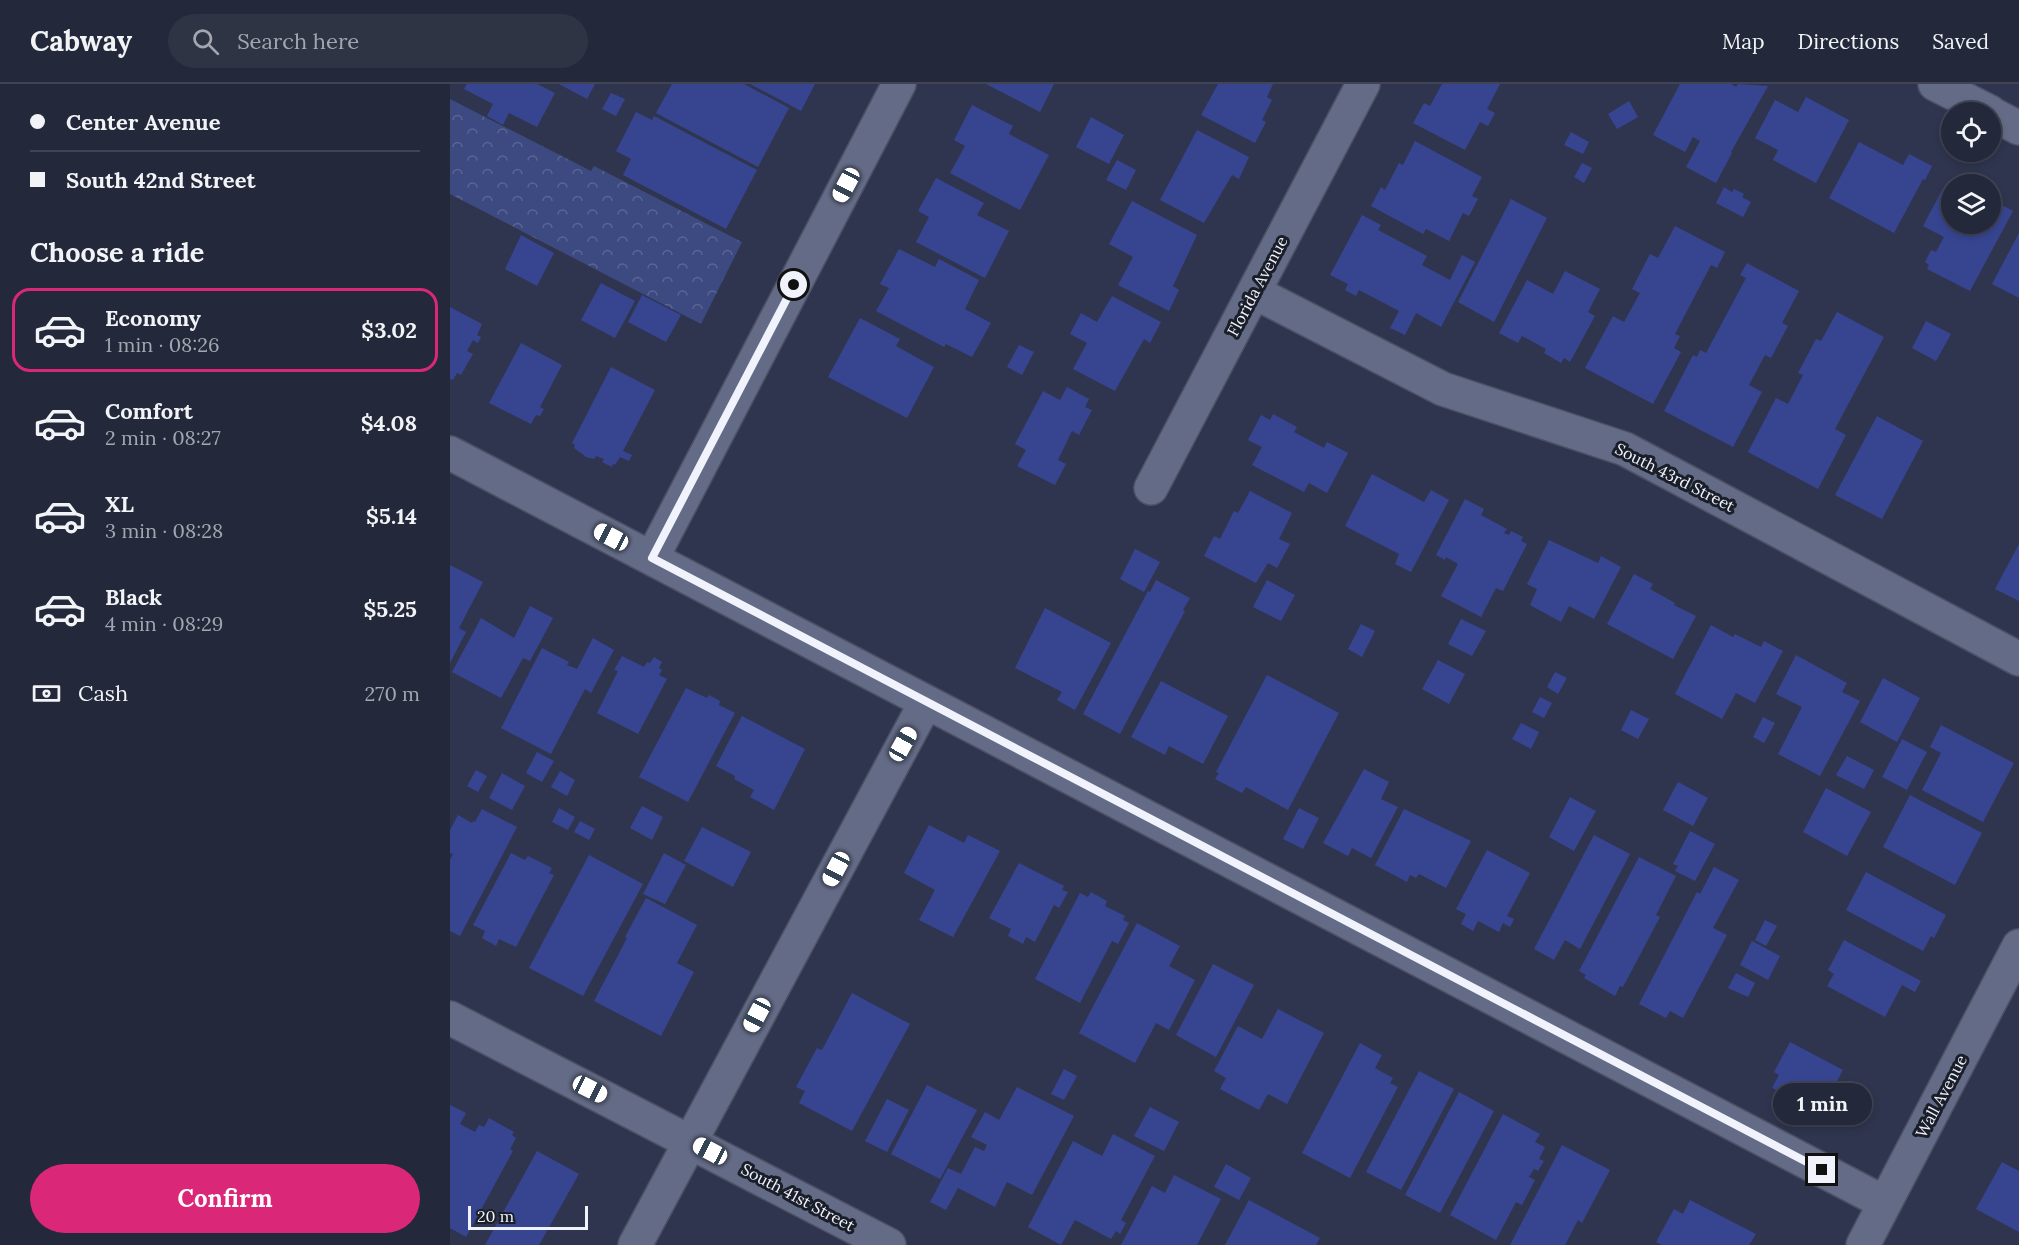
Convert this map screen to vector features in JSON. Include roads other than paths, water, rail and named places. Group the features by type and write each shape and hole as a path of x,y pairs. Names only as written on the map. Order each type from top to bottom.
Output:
{"street":[{"path":"652,558 899,84"},
{"name":"Florida Avenue","path":"1151,488 1364,84"},
{"path":"1935,84 1969,102"},
{"path":"2001,119 2019,128"},
{"name":"South 43rd Street","path":"1254,292 1443,389 1625,449 2019,659"},
{"path":"450,453 1885,1203"},
{"path":"635,1245 926,702"},
{"name":"Wall Avenue","path":"1863,1245 2019,946"},
{"name":"South 41st Street","path":"450,1018 690,1140 889,1245"}]}
